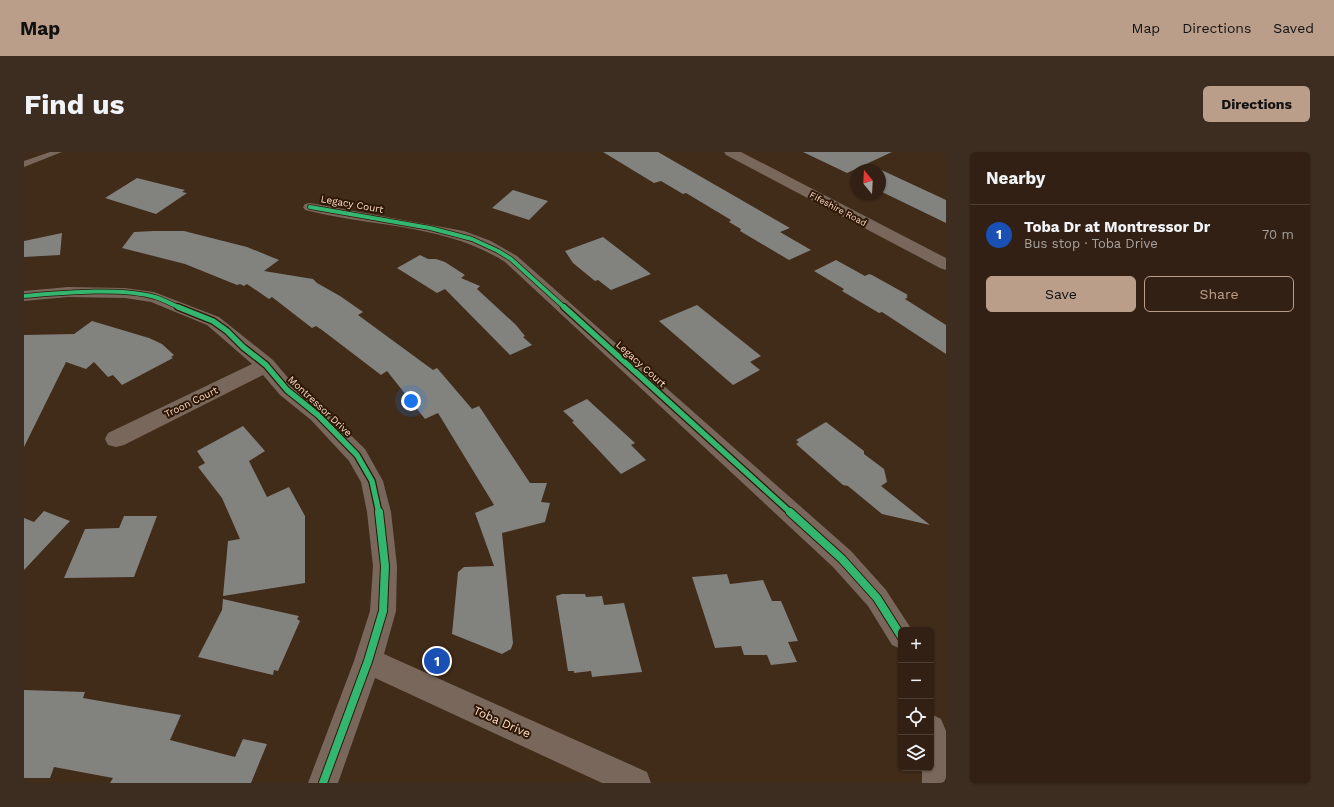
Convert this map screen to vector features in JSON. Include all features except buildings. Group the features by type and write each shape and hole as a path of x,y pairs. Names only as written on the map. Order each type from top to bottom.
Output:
{"street":[{"name":"Fifeshire Road","path":"731,152 946,265"},
{"name":"Legacy Court","path":"310,206 446,231 473,238 496,248 511,259 842,559 877,598 898,631"},
{"name":"Montressor Drive","path":"24,296 68,292 103,291 154,297 214,321 228,331 243,347 266,365 287,390 318,415 358,455 372,480 379,512 384,566 383,611 368,661 323,783"},
{"name":"Troon Court","path":"116,439 266,365"},
{"name":"Toba Drive","path":"368,661 636,783"},
{"path":"932,735 938,776 937,783"}],"lane":[{"path":"24,164 58,152"}],"cycle path":[{"path":"310,207 430,228 458,235 485,244 511,259 842,559 877,598 898,631"},
{"path":"24,296 68,292 125,293 154,297 213,321 227,331 243,347 266,365 287,390 318,415 357,455 372,481 379,512 385,566 383,611 368,661 323,783"}],"place":[{"name":"Toba Dr at Montressor Dr","path":"437,661"}]}
